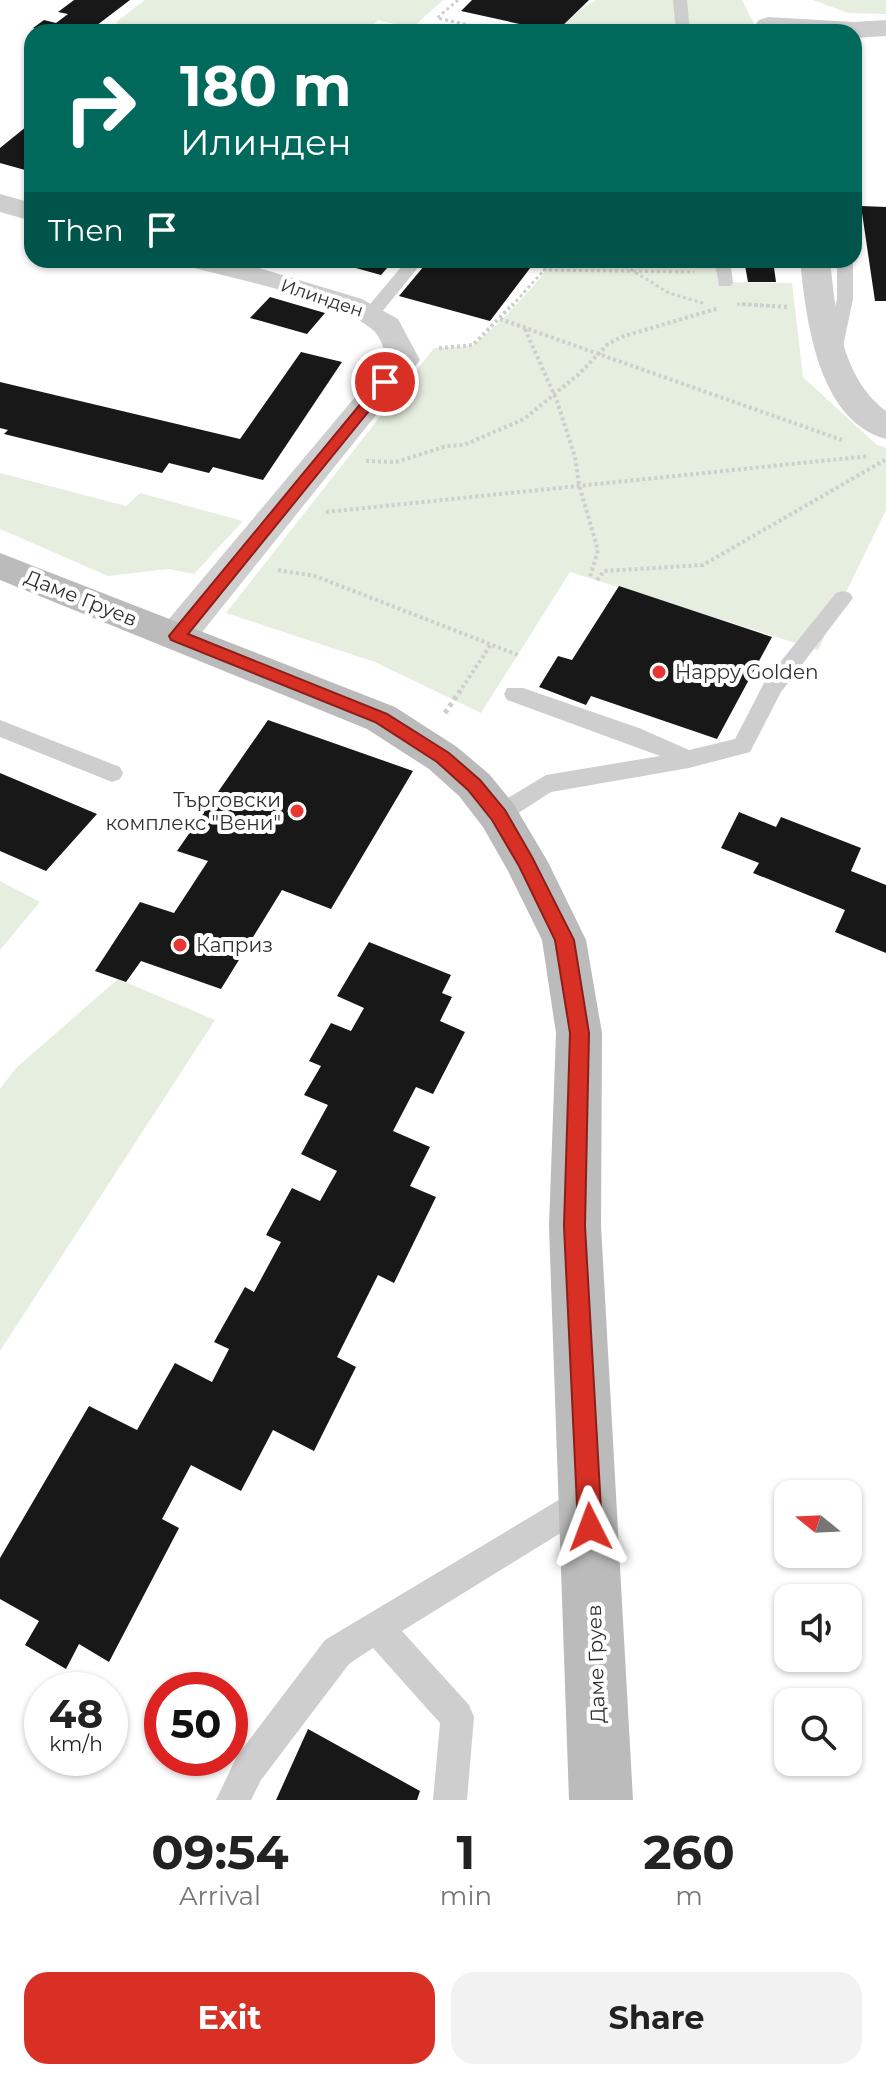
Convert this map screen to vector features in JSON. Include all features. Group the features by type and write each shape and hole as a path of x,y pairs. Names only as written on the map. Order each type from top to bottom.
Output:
{"main road":[{"name":"Даме Груев","path":"0,566 381,718 425,746 474,785 498,815 526,862 564,940 579,1033 575,1226 601,1800"}],"street":[{"path":"766,21 791,24"},
{"path":"862,29 886,28"},
{"path":"0,203 24,210"},
{"name":"Илинден","path":"177,636 404,360 389,328 371,314 347,303 226,268"},
{"path":"816,268 823,333 841,381 868,417 886,428"}],"lane":[{"path":"680,0 682,24"},
{"path":"371,314 409,268"},
{"path":"832,358 845,299 845,268"},
{"path":"498,815 546,784 689,759 742,746 773,687 843,598"},
{"path":"515,694 631,734 689,759"},
{"path":"0,728 112,773"},
{"path":"233,1800 249,1768 337,1652 589,1498"},
{"path":"377,1628 457,1717 450,1800"}],"path":[{"path":"458,0 437,18 464,24"},
{"path":"330,450 378,465 447,446 455,448 524,419 540,408 608,344 621,337 723,307 681,298 630,268"},
{"path":"434,348 473,345 543,270 724,272"},
{"path":"736,304 788,307"},
{"path":"500,319 851,443"},
{"path":"525,328 568,431 579,485 598,550 590,577"},
{"path":"281,509 303,514 865,455"},
{"path":"597,580 604,571 703,565 879,463"},
{"path":"286,570 338,584 518,655"},
{"path":"425,746 491,644"}],"green space":[{"path":"145,0 443,0 416,24 378,20 374,24 115,23"},
{"path":"596,0 742,0 754,24 560,24"},
{"path":"813,0 886,0 886,14 848,13"},
{"path":"548,268 715,268 718,282 792,283 803,377 877,445 886,448 886,510 818,650 570,572 481,713 375,662 226,613 434,348 468,346 479,341"},
{"path":"0,473 126,506 140,493 243,521 194,574 168,569 108,576 0,529"},
{"path":"0,881 40,902 0,950"},
{"path":"118,979 215,1020 0,1351 0,1089 15,1069"}],"building":[{"path":"74,0 130,0 98,24 38,24 44,20 56,23 68,14 58,12"},
{"path":"472,0 589,0 564,24 520,24 461,11"},
{"path":"24,128 24,170 0,163 0,148"},
{"path":"862,206 886,207 886,301 875,301"},
{"path":"356,268 387,268 381,275"},
{"path":"422,268 530,268 490,321 399,296"},
{"path":"745,268 774,268 776,282 748,282"},
{"path":"270,297 325,313 307,334 250,318"},
{"path":"301,352 342,362 263,480 213,467 209,473 169,463 162,473 4,434 8,430 0,428 0,382 240,439"},
{"name":"Happy Golden","path":"619,586 772,637 717,739 591,696 586,705 539,687 558,656 572,660"},
{"name":"Търговски комплекс \"Вени\"","path":"268,720 413,771 331,909 282,890 221,989 141,961 126,982 95,971 140,902 174,913 208,861 177,851"},
{"path":"0,773 97,814 46,871 0,851"},
{"path":"739,812 776,827 781,817 861,848 851,871 886,885 886,953 835,932 845,910 753,873 759,863 721,848"},
{"path":"369,942 451,975 442,993 452,997 440,1021 465,1032 433,1094 416,1087 393,1131 430,1147 410,1186 436,1197 394,1283 378,1275 337,1357 356,1367 314,1451 273,1430 241,1491 191,1465 162,1519 179,1528 109,1662 79,1644 66,1669 25,1645 39,1621 0,1599 0,1558 89,1406 137,1430 175,1363 212,1382 229,1349 214,1342 245,1287 254,1292 281,1242 266,1235 292,1188 320,1201 337,1171 301,1154 328,1105 304,1095 321,1066 309,1061 331,1023 351,1031 364,1008 337,996"},
{"path":"308,1729 420,1791 417,1800 276,1800"}],"place":[{"name":"Happy Golden","path":"659,672"},
{"name":"Търговски комплекс \"Вени\"","path":"297,811"},
{"name":"Каприз","path":"180,945"}],"route":[{"path":"385,382 177,636 381,718 443,758 474,785 498,815 526,862 564,940 579,1033 575,1226 590,1527"}]}
